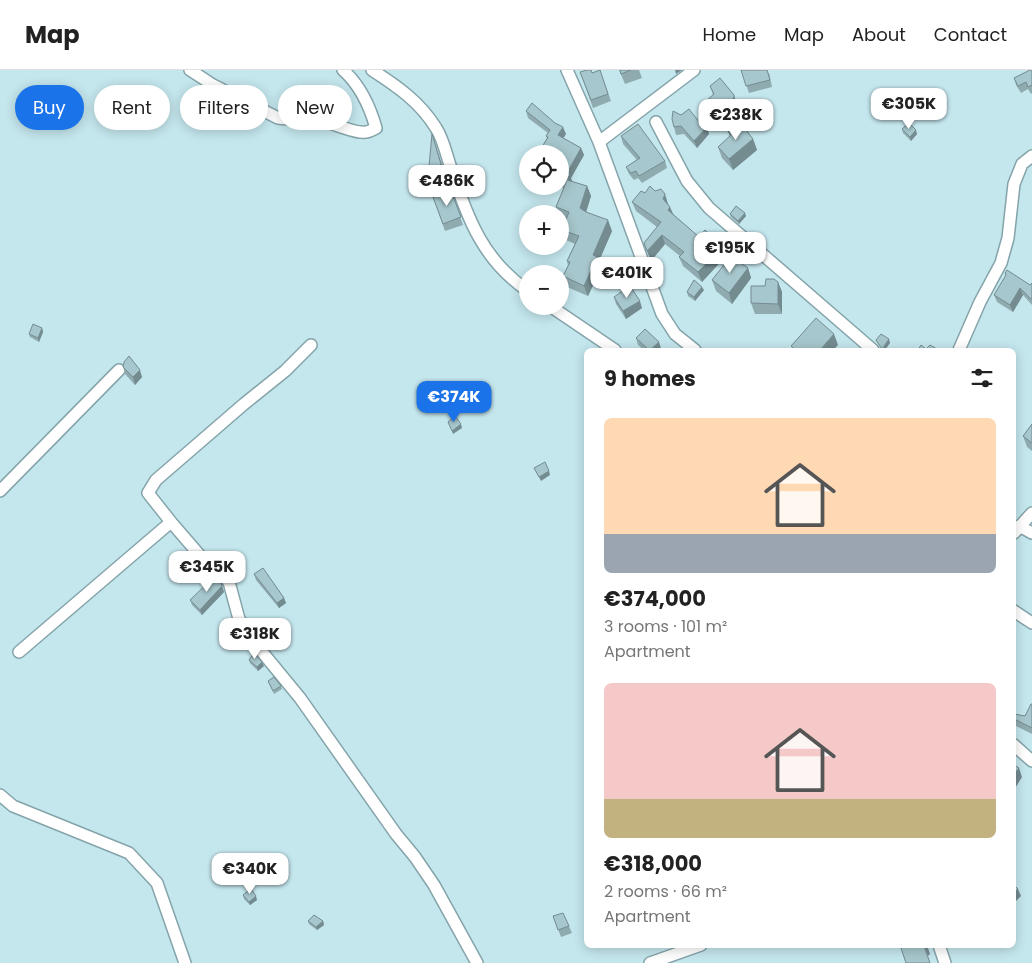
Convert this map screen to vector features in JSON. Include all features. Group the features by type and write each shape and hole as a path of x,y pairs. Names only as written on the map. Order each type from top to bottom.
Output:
{"street":[{"path":"190,70 212,85 278,118 305,118 345,127 360,133 371,131 376,128 370,109 351,77 343,70"},
{"path":"372,70 401,89 420,106 438,130 460,198 483,247 503,272 519,284"},
{"path":"567,70 599,142 662,314 676,334 693,348"},
{"path":"599,142 694,70"},
{"path":"656,122 687,182 709,208 871,348"},
{"path":"960,348 980,302 1001,263 1008,238 1014,184 1022,164 1032,156"},
{"path":"563,315 612,348"},
{"path":"310,345 285,371 156,480 148,493 209,566 221,573 229,582 239,619 263,653 300,698 396,834 415,857 434,885 477,963"},
{"path":"0,491 119,370"},
{"path":"1017,530 1032,513"},
{"path":"19,652 171,522"},
{"path":"1017,530 1032,533"},
{"path":"1016,612 1032,623"},
{"path":"1016,747 1032,761"},
{"path":"0,795 13,806 129,853 157,883 185,963"},
{"path":"650,963 692,948"},
{"path":"940,948 945,963"}],"building":[{"path":"591,70 592,73 600,70 608,94 591,100 580,72"},
{"path":"620,70 631,70 621,74"},
{"path":"741,70 767,70 770,80 746,86"},
{"path":"1032,70 1032,85 1028,87 1026,82 1018,86 1014,78"},
{"path":"720,78 734,95 734,98 723,106 720,101 713,106 707,100 714,94 710,86"},
{"path":"532,103 555,123 563,127 558,135 581,148 569,169 569,145 543,145 550,130 526,111"},
{"path":"689,109 701,124 707,127 694,141 681,126 674,127 672,119 673,111 681,115"},
{"path":"739,121 753,139 729,159 718,147 731,135 728,131"},
{"path":"909,123 916,130 910,137 902,129"},
{"path":"638,124 665,161 639,176 636,171 631,173 626,167 640,158 621,136"},
{"path":"432,134 441,164 440,170 429,166"},
{"path":"569,181 587,186 580,208 608,220 593,255 597,257 584,286 569,279 570,262 567,261 579,236 569,232 569,205 557,205 561,195 569,195"},
{"path":"650,186 655,191 661,189 665,194 663,199 670,207 668,210 699,237 705,230 723,247 698,272 679,257 684,252 662,235 647,251 644,243 661,222 632,202 641,191 645,193"},
{"path":"451,191 461,217 443,224 433,197"},
{"path":"736,206 745,213 738,221 730,214"},
{"path":"731,256 748,268 729,293 712,280"},
{"path":"1007,270 1030,285 1032,283 1032,299 1020,288 1010,305 994,295"},
{"path":"766,279 774,279 778,282 778,304 751,303 751,286 765,286"},
{"path":"694,280 702,287 694,297 687,292"},
{"path":"630,286 640,301 623,311 614,297"},
{"path":"816,318 834,334 822,348 794,348 791,346"},
{"path":"33,324 42,328 38,338 29,334"},
{"path":"645,329 659,342 652,348 647,348 636,338"},
{"path":"881,334 889,339 883,348 876,340"},
{"path":"129,356 140,370 133,377 123,367 124,362"},
{"path":"455,416 461,424 452,431 448,422"},
{"path":"1032,424 1032,443 1023,436"},
{"path":"545,462 549,471 539,477 534,468"},
{"path":"263,568 284,598 277,603 254,574"},
{"path":"216,575 222,586 200,610 190,600"},
{"path":"254,653 262,662 257,667 249,660"},
{"path":"274,677 281,686 273,691 268,681"},
{"path":"1032,704 1032,728 1016,720 1016,714 1025,716"},
{"path":"251,889 256,896 249,902 243,895"},
{"path":"563,913 569,926 558,930 553,916"},
{"path":"314,915 323,921 316,927 308,921"},
{"path":"901,948 925,948 930,963 906,963"}]}
